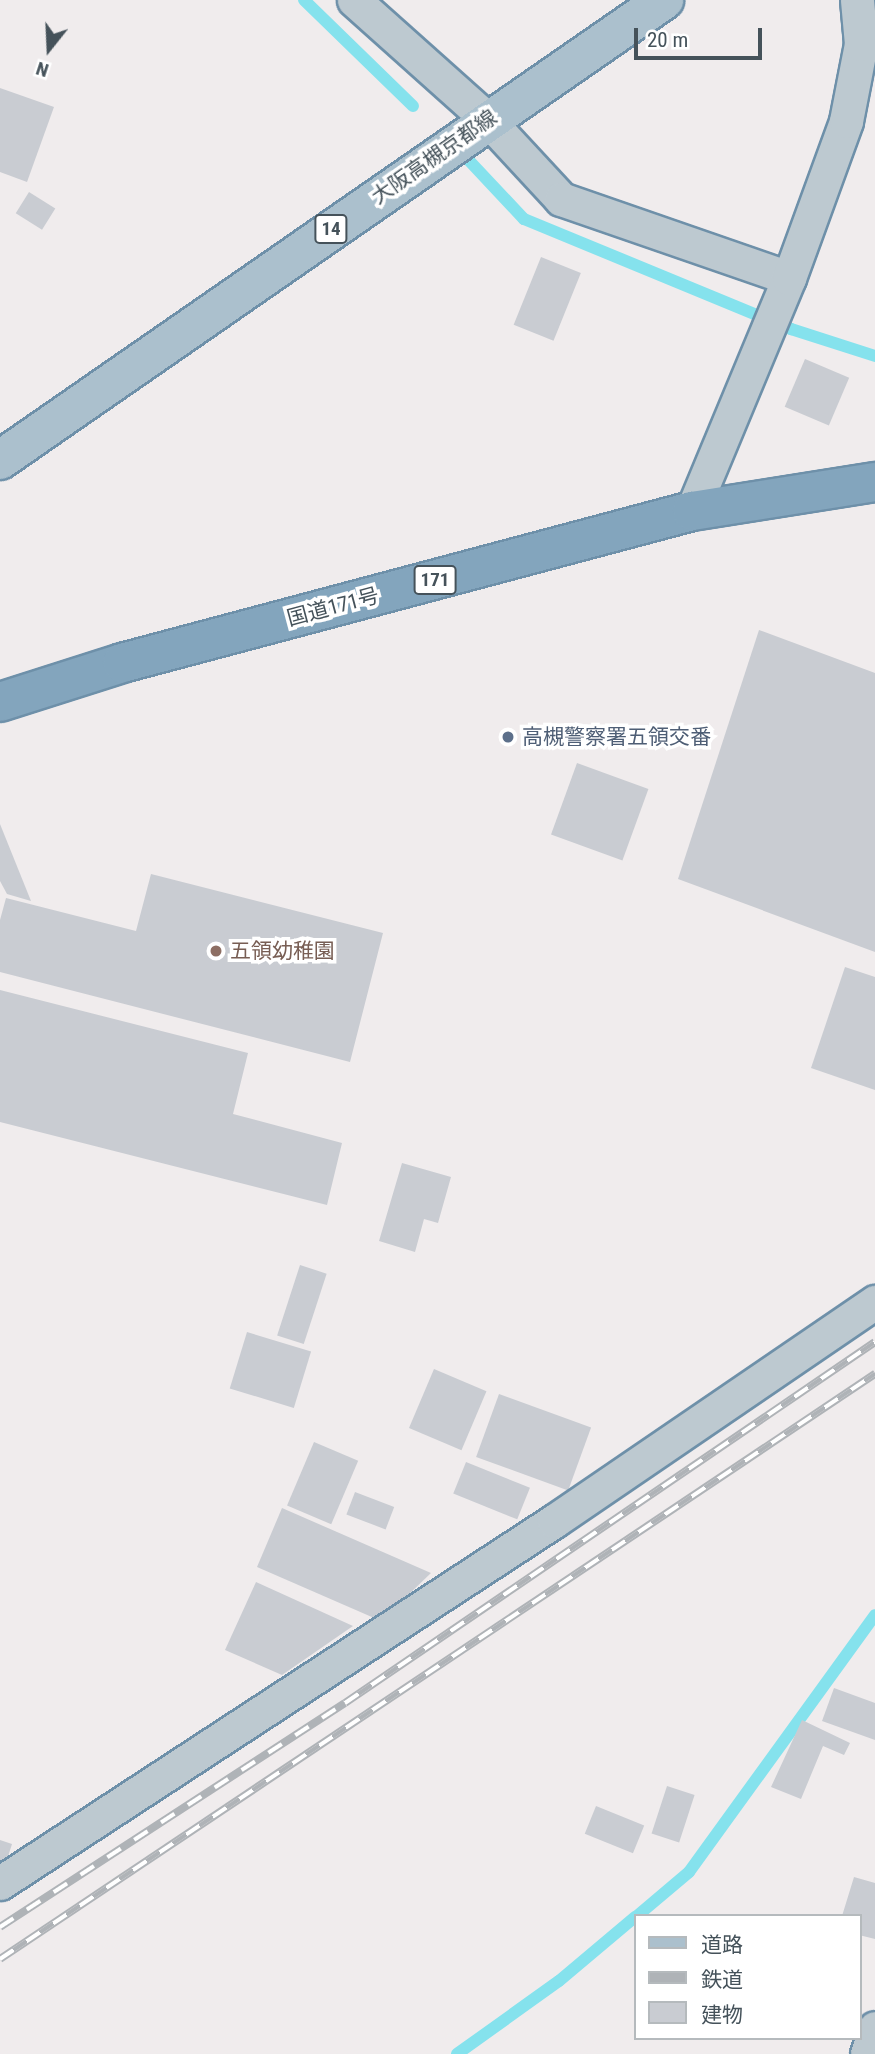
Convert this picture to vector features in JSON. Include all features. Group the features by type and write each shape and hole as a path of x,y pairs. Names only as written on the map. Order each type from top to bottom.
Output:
{"highway":[{"name":"国道171号","path":"0,702 122,663 692,512 875,482"}],"main road":[{"name":"大阪高槻京都線","path":"0,460 487,119 664,0"}],"street":[{"path":"354,0 487,119 561,199 786,286"},
{"path":"692,512 786,286 846,121 868,36 857,0"},
{"path":"0,1883 554,1521 875,1302"},
{"path":"867,2054 875,2028"}],"building":[{"path":"0,88 54,107 27,182 0,172"},
{"path":"29,192 55,208 42,230 16,213"},
{"path":"541,257 581,273 554,341 514,325"},
{"path":"805,359 849,378 829,426 785,407"},
{"path":"759,630 875,673 875,952 678,879"},
{"path":"577,763 648,789 622,860 551,834"},
{"path":"0,824 31,901 7,894 0,881"},
{"path":"151,874 383,933 350,1062 0,972 0,920 6,898 136,931"},
{"path":"845,967 875,977 875,1090 811,1068"},
{"path":"0,990 248,1053 233,1114 342,1143 327,1205 0,1122"},
{"path":"402,1163 451,1177 438,1223 424,1219 415,1252 379,1241"},
{"path":"300,1265 327,1274 304,1344 277,1335"},
{"path":"247,1332 311,1352 294,1408 230,1388"},
{"path":"434,1369 486,1391 461,1450 409,1428"},
{"path":"499,1394 591,1428 568,1490 476,1457"},
{"path":"314,1442 358,1461 331,1524 287,1506"},
{"path":"466,1462 530,1488 517,1519 453,1494"},
{"path":"355,1492 394,1507 386,1529 346,1514"},
{"path":"282,1508 431,1573 381,1621 257,1567"},
{"path":"256,1582 353,1626 282,1675 225,1650"},
{"path":"834,1688 875,1703 875,1740 822,1721"},
{"path":"802,1720 850,1743 844,1755 823,1746 801,1799 771,1787"},
{"path":"667,1786 695,1795 679,1843 652,1834"},
{"path":"596,1806 644,1825 633,1853 585,1834"},
{"path":"0,1840 12,1844 4,1869 0,1867"},
{"path":"854,1877 875,1883 875,1939 861,1936 861,1914 843,1914"}],"waterway":[{"path":"304,0 413,106"},
{"path":"461,152 524,219 791,329 875,356"},
{"path":"639,1914 689,1872 875,1615"},
{"path":"457,2054 559,1981 634,1918"}],"railway":[{"path":"0,1927 345,1703 875,1342"},
{"path":"0,1959 875,1374"}],"place":[{"name":"高槻警察署五領交番","path":"508,737"},
{"name":"五領幼稚園","path":"216,951"}]}
